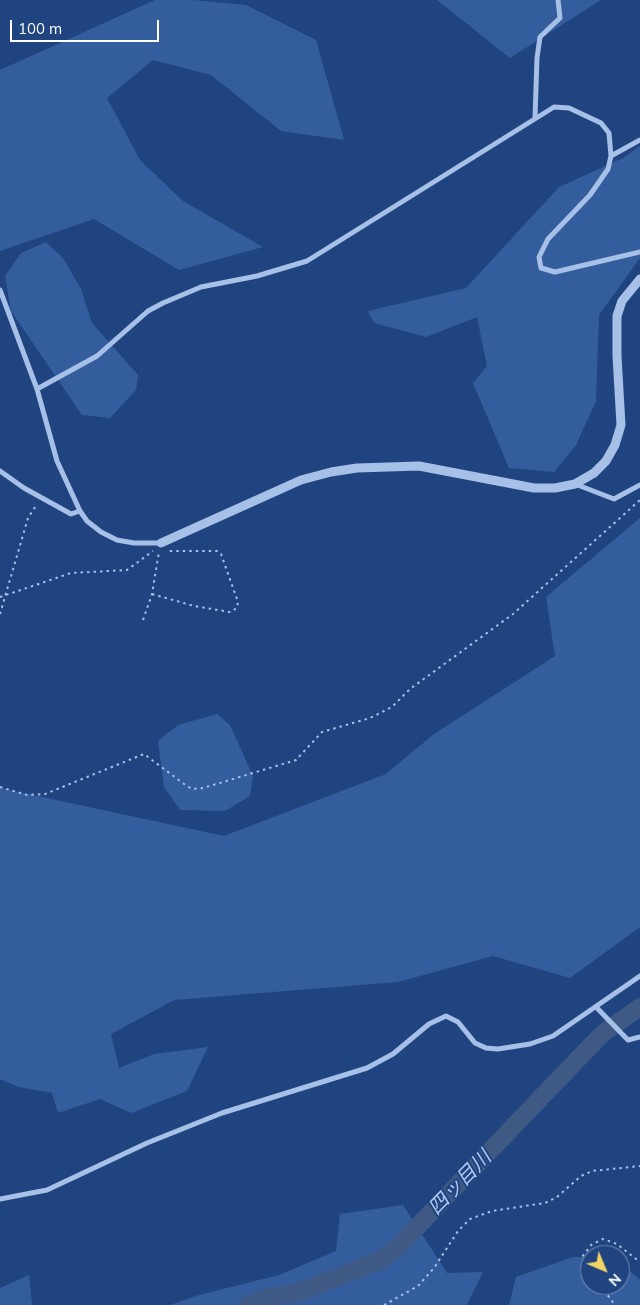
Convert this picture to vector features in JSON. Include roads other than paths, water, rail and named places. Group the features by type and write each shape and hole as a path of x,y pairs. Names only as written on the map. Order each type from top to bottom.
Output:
{"street":[{"path":"535,118 537,58 540,37 560,18 558,0"},
{"path":"37,389 96,356 148,311 163,303 201,287 271,273 307,261 554,107 561,107 601,123 609,133 612,156 608,168 590,195 548,239 539,257 539,263 546,271 555,272 640,252"},
{"path":"612,156 640,140"},
{"path":"0,290 37,389 57,461 80,511 87,521 100,532 117,540 134,544 160,546 301,480 331,472 357,468 420,466 534,488 555,488 575,484 594,473 606,461 615,445 622,425 616,356 617,316 622,301 640,279"},
{"path":"0,471 40,498 71,514 80,511"},
{"path":"575,484 614,499 640,485"},
{"path":"0,1199 47,1190 146,1142 222,1112 367,1068 393,1054 429,1024 446,1016 458,1022 475,1043 486,1048 530,1044 553,1036 640,976"},
{"path":"596,1007 628,1040 640,1037"}],"waterway":[{"name":"四ッ目川","path":"248,1305 265,1298 302,1291 376,1262 395,1250 602,1034 640,1007"}]}
